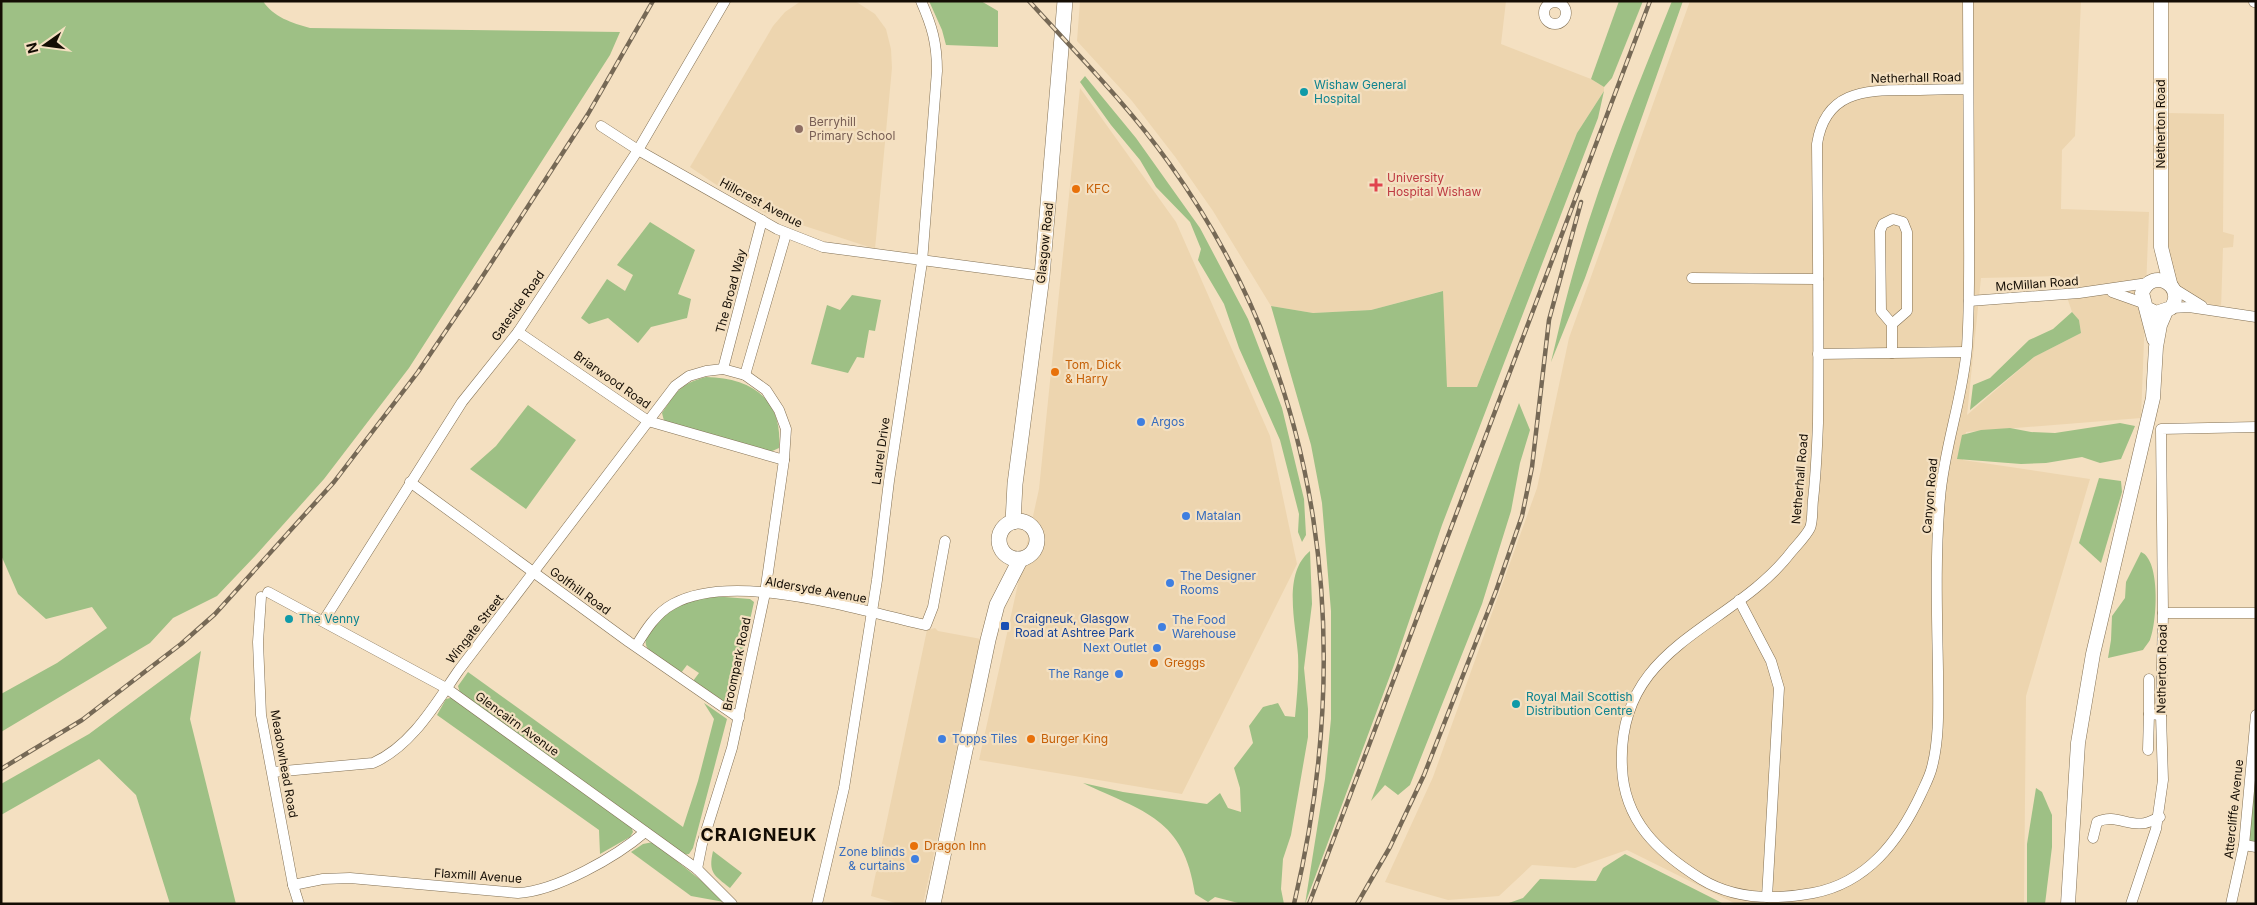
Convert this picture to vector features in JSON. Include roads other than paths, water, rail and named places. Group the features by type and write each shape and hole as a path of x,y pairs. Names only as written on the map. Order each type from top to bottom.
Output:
{"main road":[{"name":"Glasgow Road","path":"1019,522 1014,484 1042,276 1065,1"},
{"name":"Netherton Road","path":"2151,282 2161,247 2161,1"},
{"name":"Netherton Road","path":"2161,247 2172,285"},
{"path":"2068,904 2071,824 2078,743 2093,654 2154,398 2156,347 2160,326 2176,299 2172,285 2164,280 2151,282 2142,293 2156,347"},
{"path":"2145,306 2156,313 2168,310"},
{"path":"1019,522 1035,530 1038,542 1030,556 1015,559 1002,550 999,539 1003,528 1019,522"},
{"path":"933,904 988,640 997,605 1006,588 1015,559"}],"street":[{"name":"Gateside Road","path":"324,620 462,402 518,332 638,150 725,1"},
{"name":"Laurel Drive","path":"817,904 844,788 922,262 937,54 930,22 921,1"},
{"name":"Canyon Road","path":"1735,894 1790,897 1825,891 1853,878 1878,861 1908,822 1932,770 1938,730 1937,604 1940,499 1948,438 1962,382 1969,300 1968,1"},
{"name":"Netherhall Road","path":"1735,894 1706,882 1654,843 1636,822 1626,795 1622,768 1622,741 1631,708 1646,676 1670,650 1782,566 1811,527 1817,460 1817,144 1821,128 1829,113 1847,97 1869,90 1968,89"},
{"name":"Hillcrest Avenue","path":"601,126 638,150 786,234 823,247 922,262 1042,276"},
{"path":"1892,324 1907,311 1906,228 1900,220 1893,219 1886,221 1880,231 1881,311 1892,324 1892,353"},
{"name":"The Broad Way","path":"723,369 762,220"},
{"path":"745,375 786,234"},
{"path":"1692,278 1818,279"},
{"name":"McMillan Road","path":"1969,300 2106,290 2151,282"},
{"path":"2172,285 2184,296 2208,309"},
{"name":"McMillan Road","path":"2106,290 2145,306"},
{"path":"2168,310 2208,309 2256,317"},
{"name":"Briarwood Road","path":"518,332 648,421 784,460"},
{"path":"1818,354 1966,352"},
{"path":"648,421 675,386 690,376 723,369 745,375 766,390 779,410 786,428 784,460"},
{"name":"Wingate Street","path":"273,772 373,763 385,758 415,729 648,421"},
{"name":"Netherton Road","path":"2131,904 2160,817 2163,780 2161,715 2164,613 2161,429 2256,427"},
{"name":"Broompark Road","path":"697,869 739,718 765,593 784,460"},
{"name":"Golfhill Road","path":"410,482 533,573 739,718"},
{"name":"Aldersyde Avenue","path":"636,646 650,624 671,605 687,597 706,592 730,590 765,593 871,612 926,625 933,607 945,541"},
{"name":"Glencairn Avenue","path":"264,594 324,620 446,688 697,869 732,904"},
{"name":"Meadowhead Road","path":"264,594 258,642 261,715 299,904"},
{"path":"1739,600 1771,661 1779,688 1767,897"},
{"path":"2164,613 2256,613"},
{"path":"2148,750 2149,679"},
{"path":"2149,714 2161,715"},
{"name":"Attercliffe Avenue","path":"2231,904 2244,845 2256,716"},
{"path":"2093,838 2098,822 2103,819 2112,818 2143,824 2160,817"},
{"name":"Flaxmill Avenue","path":"294,885 323,879 350,878 518,893 534,892 551,887 628,846 645,832"},
{"path":"2244,845 2256,847"}],"railway":[{"path":"1,769 82,720 181,644 215,614 334,482 418,372 475,288 588,114 653,1"},
{"path":"1029,1 1101,80 1153,141 1222,247 1263,335 1294,426 1313,519 1323,614 1322,710 1313,807 1294,904"},
{"path":"1309,904 1650,1"},
{"path":"1357,904 1390,847 1424,775 1496,591 1522,516 1532,467 1549,320 1581,202"}],"place":[{"name":"Wishaw General Hospital","path":"1304,92"},
{"name":"Berryhill Primary School","path":"799,129"},
{"name":"University Hospital Wishaw","path":"1376,185"},
{"name":"KFC","path":"1076,189"},
{"name":"Tom, Dick & Harry","path":"1055,372"},
{"name":"Argos","path":"1141,422"},
{"name":"Matalan","path":"1186,516"},
{"name":"The Designer Rooms","path":"1170,583"},
{"name":"The Venny","path":"289,619"},
{"name":"Craigneuk, Glasgow Road at Ashtree Park","path":"1005,626"},
{"name":"The Food Warehouse","path":"1162,627"},
{"name":"Next Outlet","path":"1157,648"},
{"name":"Greggs","path":"1154,663"},
{"name":"The Range","path":"1119,674"},
{"name":"Royal Mail Scottish Distribution Centre","path":"1516,704"},
{"name":"Topps Tiles","path":"942,739"},
{"name":"Burger King","path":"1031,739"},
{"name":"Dragon Inn","path":"914,846"},
{"name":"Zone blinds & curtains","path":"915,859"}],"district":[{"name":"CRAIGNEUK","path":"759,835"}]}
